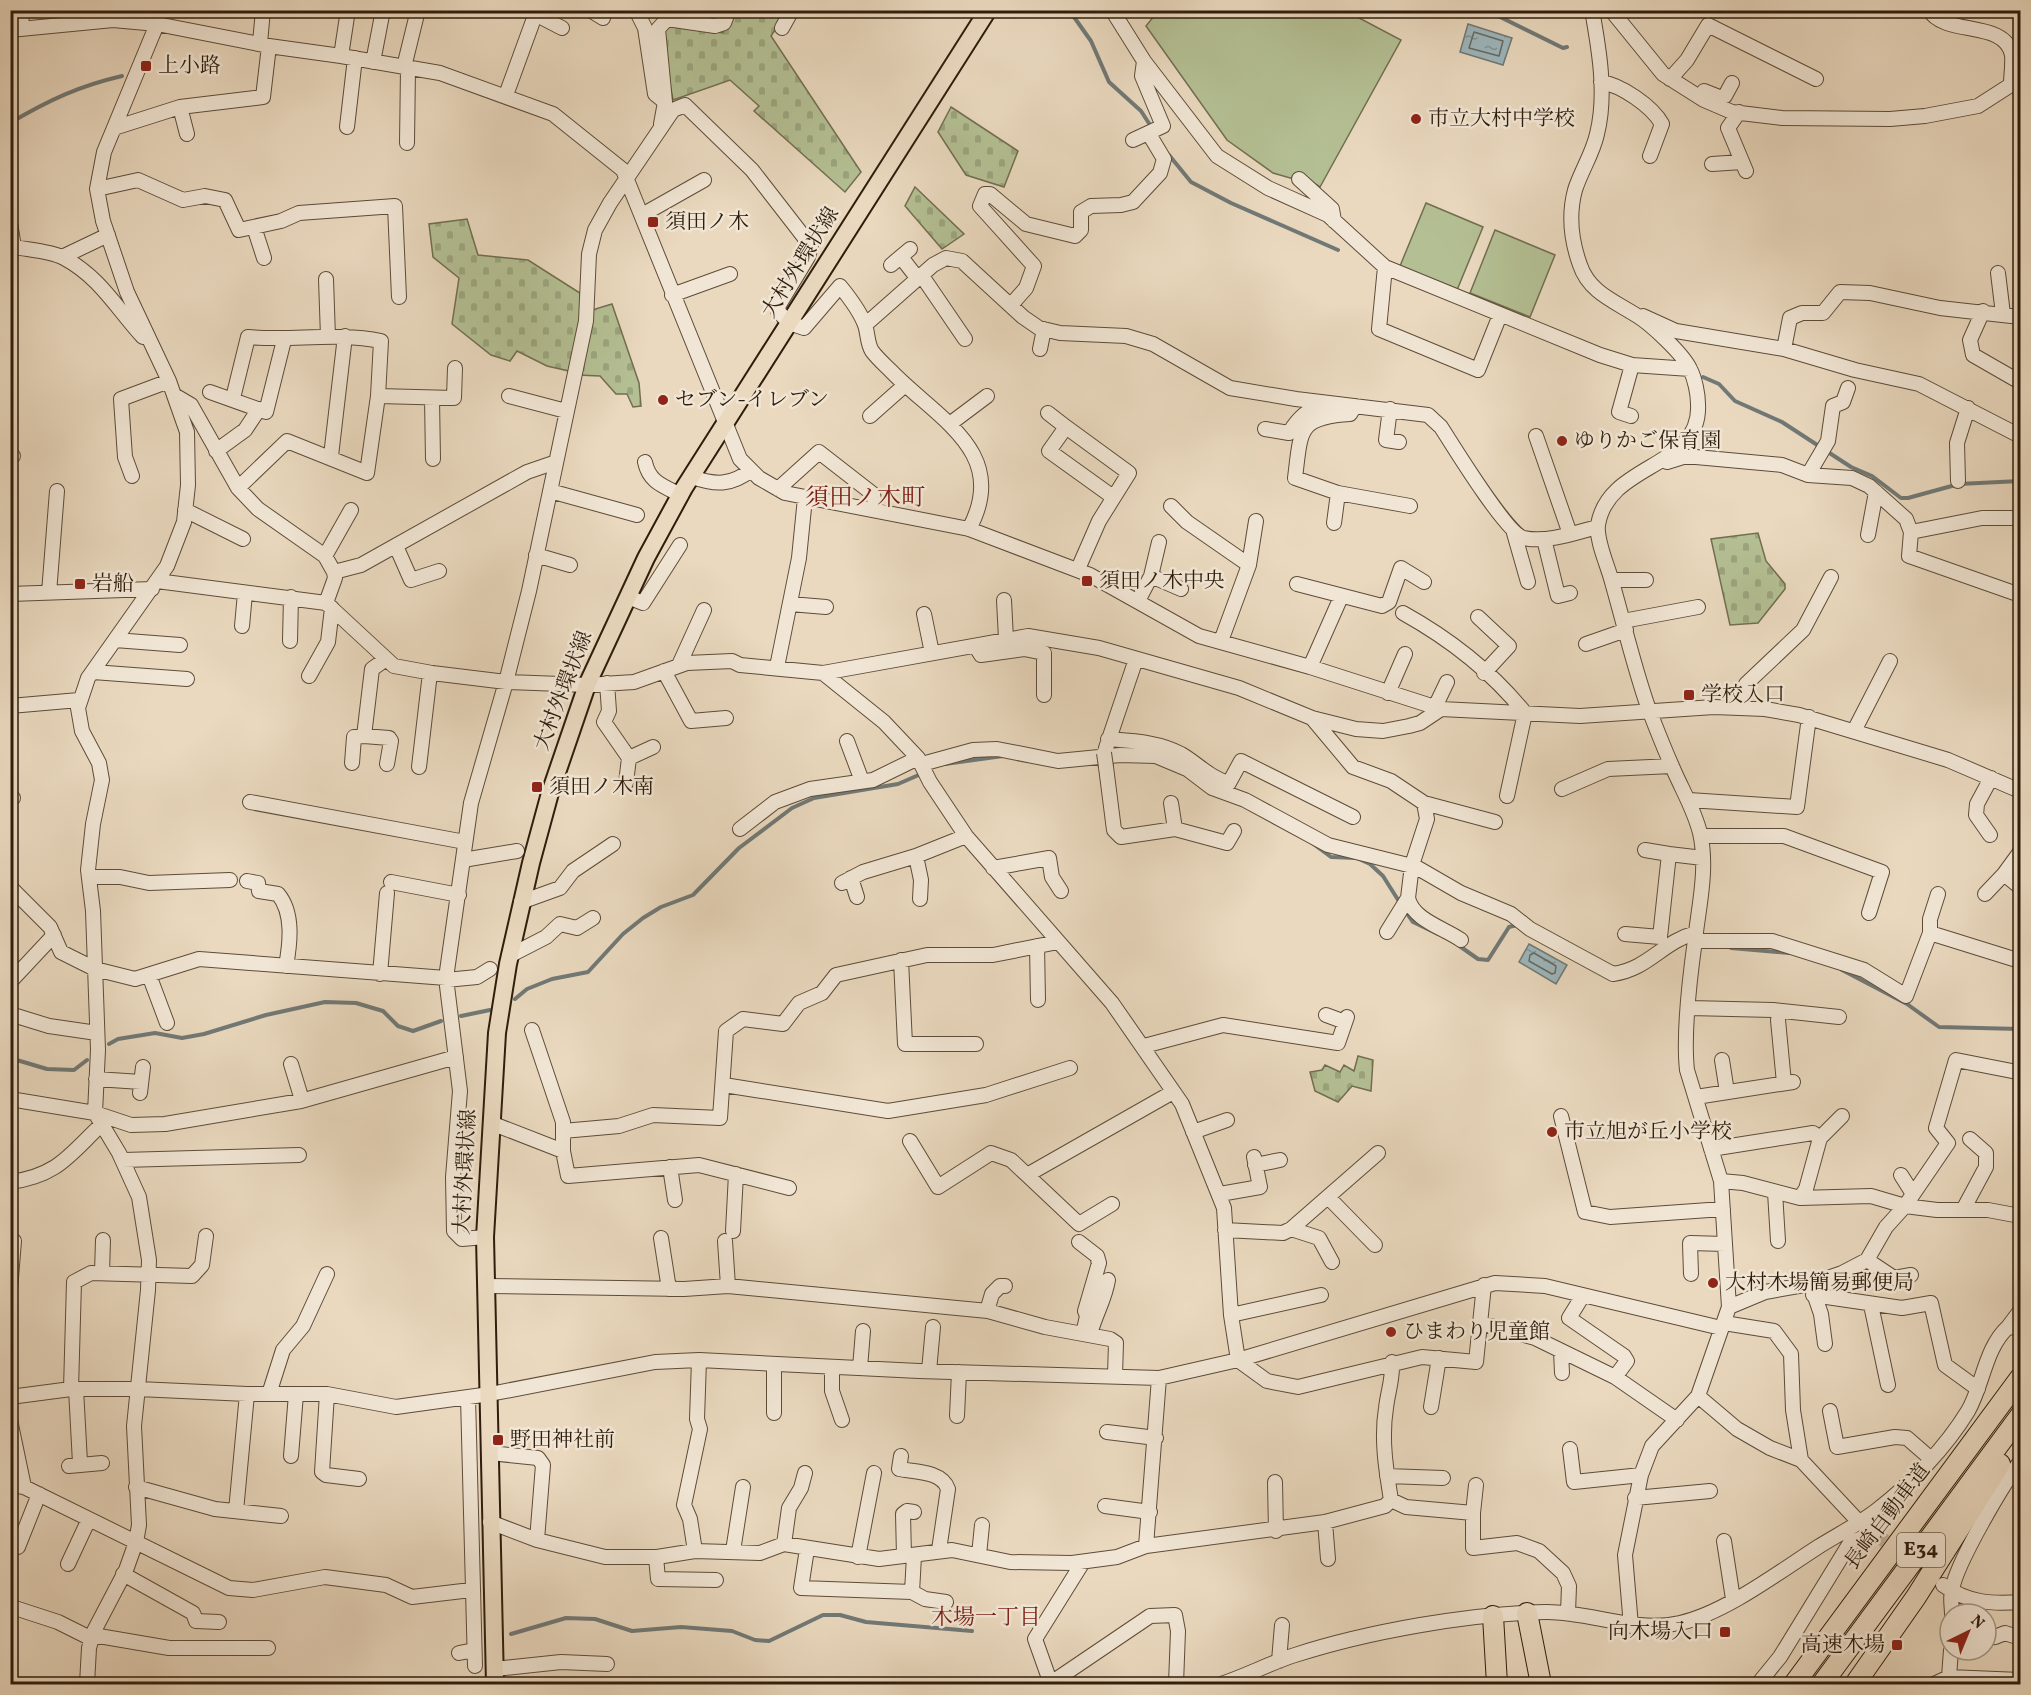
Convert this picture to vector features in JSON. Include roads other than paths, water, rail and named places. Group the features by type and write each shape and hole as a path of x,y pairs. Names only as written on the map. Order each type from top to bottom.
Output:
{"highway":[{"name":"長崎自動車道","path":"1794,1684 2020,1378"},
{"name":"E34","path":"1822,1684 2020,1416"},
{"path":"1855,1684 1916,1597 2020,1432"},
{"path":"1780,1684 1905,1526 1935,1494"},
{"path":"1527,1613 1541,1684"},
{"path":"1493,1616 1497,1684"}],"main road":[{"name":"大村外環状線","path":"495,1677 485,1237 491,1123 497,1033 509,956 553,783 587,685 628,597 681,495 988,10"}],"street":[{"path":"21,10 16,30 113,15 158,17 264,45 440,73 506,95 553,114 624,170 672,295 740,459 751,470 778,489 805,498 876,509 969,529 1078,569 1199,636 1310,667 1438,708 1580,716 1649,710 1765,709 1809,717 1948,760 2020,791"},
{"path":"114,128 180,107 263,97 262,10"},
{"path":"347,127 348,10"},
{"path":"373,62 383,10"},
{"path":"411,137 406,67 418,10"},
{"path":"590,10 603,18"},
{"path":"636,10 645,28 655,94 665,102"},
{"path":"659,131 665,102 657,37 662,24 667,19 715,26 724,23 729,10"},
{"path":"782,28 792,10"},
{"path":"1112,10 1144,61 1217,156 1268,188 1328,215 1385,267 1500,315 1632,365 1690,369"},
{"path":"1592,10 1601,82 1597,136 1575,190 1571,219 1572,239 1581,270 1590,283 1604,297 1636,315 1671,346 1690,369 1698,399 1699,414 1686,441 1671,455 1625,481 1610,495 1597,527 1649,710 1689,800 1701,836 1703,858 1701,902 1695,937 1685,1051 1695,1097 1721,1181 1729,1307 1698,1396 1652,1446 1641,1475 1625,1555 1631,1626"},
{"path":"1611,10 1648,59 1670,79 1704,100 1739,112 1782,118 1890,119 1925,116 1978,106 2016,82 2012,54 2005,42 1992,34 1943,22 1933,17 1929,10"},
{"path":"506,95 536,12 562,28"},
{"path":"87,1684 86,1674 92,1637 123,1574 136,1542 139,1525 133,1451 148,1274 146,1232 139,1197 123,1160 99,1118 89,848 102,780 99,763 82,731 79,700 93,672 154,585 176,546 185,510 189,451 187,432 169,381 127,292 108,235 97,189 98,171 158,17"},
{"path":"1670,79 1687,60 1708,25 1816,79"},
{"path":"1133,140 1162,126 1142,76 1144,61"},
{"path":"1601,82 1613,84 1658,115 1662,124 1650,156"},
{"path":"1685,88 1692,85 1719,98 1725,96 1732,83"},
{"path":"485,1237 462,1239 454,1231 453,1177 460,1091 446,979 471,803 506,682 550,491 586,321 589,254 595,231 673,110 685,105 752,170 811,246 808,257 779,304 778,311 789,323 804,328 840,286 865,325 872,351 905,385 951,423 972,453 978,466 983,488 978,514 969,529"},
{"path":"180,107 187,134"},
{"path":"1712,164 1744,166 1728,128 1739,112"},
{"path":"1011,305 1026,288 1034,266 980,206 985,194 990,194 1026,224 1075,236 1081,230 1080,215 1084,210 1091,206 1122,205 1133,202 1160,173 1164,159 1153,132"},
{"path":"1299,179 1332,209 1334,221"},
{"path":"97,189 138,180 183,200 205,196 225,200 239,230 281,221 299,213 395,206 405,283 399,297"},
{"path":"642,215 704,180"},
{"path":"10,223 12,248 62,257 97,280 152,347"},
{"path":"254,227 264,258"},
{"path":"62,257 108,235"},
{"path":"901,257 920,277 965,339"},
{"path":"865,325 920,277 946,258 962,261 1023,316 1044,329 1060,333 1126,336 1153,344 1230,388 1428,415 1514,533 1528,582"},
{"path":"1385,267 1379,329 1467,366 1478,370 1500,315"},
{"path":"1998,273 2003,314"},
{"path":"672,295 730,274"},
{"path":"326,279 328,338"},
{"path":"1784,348 1790,318 1802,313 1823,313 1840,292 1870,293 1940,308 2020,316"},
{"path":"1983,311 1970,340 1973,356 2020,382"},
{"path":"1636,315 1649,318 1676,331 1784,348 1855,370 1919,384 2020,436"},
{"path":"1040,350 1044,329"},
{"path":"331,456 345,336"},
{"path":"233,398 248,337 284,340 345,336 381,341 378,396 367,473 331,456 287,441 238,488"},
{"path":"210,392 233,398 266,412 284,340"},
{"path":"1619,412 1632,365"},
{"path":"378,396 454,398 455,368"},
{"path":"132,476 125,457 121,399 169,381"},
{"path":"870,416 905,385"},
{"path":"1808,475 1828,441 1833,406 1843,402 1848,388"},
{"path":"174,395 191,405 238,488 279,526 307,542 325,556 334,572 335,578 329,605 328,642 309,676"},
{"path":"509,396 566,411"},
{"path":"951,423 987,396"},
{"path":"432,399 433,459"},
{"path":"1265,429 1289,433 1298,419 1310,409 1327,403"},
{"path":"1355,406 1350,414 1316,418 1304,429 1295,478 1338,493 1410,506"},
{"path":"1958,481 1957,443 1968,408"},
{"path":"216,451 245,430 258,409"},
{"path":"1390,410 1386,440 1399,442"},
{"path":"1048,413 1129,473 1099,521 1078,569"},
{"path":"1066,427 1049,451 1113,497"},
{"path":"1536,436 1570,534"},
{"path":"778,489 819,452 873,494 876,509"},
{"path":"1653,466 1683,457 1782,465 1808,475 1852,478 1876,492 1906,519 1911,532 1909,556 2020,595"},
{"path":"334,572 361,565 527,472 555,462"},
{"path":"645,462 647,475 655,482 681,495"},
{"path":"692,477 710,483 727,483 751,470"},
{"path":"49,593 57,491"},
{"path":"550,491 637,515"},
{"path":"1868,535 1876,492"},
{"path":"1334,523 1338,493"},
{"path":"777,667 799,558 805,498"},
{"path":"1171,506 1187,522 1249,565"},
{"path":"185,510 243,538"},
{"path":"325,556 351,510"},
{"path":"1911,532 1982,518 2020,518"},
{"path":"1221,641 1249,565 1256,521"},
{"path":"1514,533 1522,538 1544,539 1597,527"},
{"path":"1544,539 1559,596"},
{"path":"1138,602 1151,576 1159,542"},
{"path":"628,597 643,603 680,545"},
{"path":"396,546 411,580 439,571"},
{"path":"536,555 570,565"},
{"path":"1297,584 1382,606 1389,602 1401,568 1424,582"},
{"path":"1151,576 1180,589"},
{"path":"1737,708 1746,684 1803,630 1832,577"},
{"path":"1612,580 1646,580"},
{"path":"10,594 154,585 291,597 329,605 393,666 506,682 587,685 634,682 679,665 732,661 740,665 823,673 1028,636 1099,648 1239,688 1312,718 1356,729 1383,731 1420,723 1438,708 1447,682"},
{"path":"242,626 245,593"},
{"path":"290,641 291,597"},
{"path":"1310,667 1341,597"},
{"path":"1004,600 1006,639"},
{"path":"790,604 826,607"},
{"path":"1587,644 1625,626 1698,607"},
{"path":"679,665 704,610"},
{"path":"1403,613 1438,632 1514,700 1525,713"},
{"path":"924,614 932,653"},
{"path":"1478,618 1509,646 1484,673"},
{"path":"115,640 180,645"},
{"path":"976,647 981,655 1024,649 1044,653 1044,695"},
{"path":"1388,693 1405,654"},
{"path":"364,736 372,669 386,659"},
{"path":"1136,659 1106,753 1114,830 1121,837 1175,829 1227,843 1234,831"},
{"path":"1854,731 1890,661"},
{"path":"664,671 691,721 726,718"},
{"path":"93,672 187,679"},
{"path":"419,767 430,673"},
{"path":"823,673 884,722 921,763 930,782 966,836 1112,1003 1144,1046 1173,1092 1193,1132 1224,1208 1231,1315 1238,1360 1267,1381 1298,1388 1392,1362 1422,1357 1476,1362 1484,1285"},
{"path":"607,683 609,711 604,722 629,758 626,783"},
{"path":"10,706 79,700"},
{"path":"1508,796 1525,713"},
{"path":"1689,800 1797,807 1809,717"},
{"path":"1312,718 1353,767 1391,781 1424,803 1495,822"},
{"path":"352,764 354,737 364,736 389,738 391,741 387,764"},
{"path":"847,741 862,781"},
{"path":"1106,753 1156,745 1180,754 1216,780 1229,783 1242,761 1353,817"},
{"path":"629,758 653,747"},
{"path":"740,829 775,802 810,789 873,780 921,763 973,750 997,749 1058,761 1120,755 1156,756 1187,769 1212,788 1245,800 1328,845 1412,865 1461,893 1511,914 1530,930 1613,974 1645,965 1680,937 1772,941 1864,970 1906,996 1930,933 1930,919 1938,894"},
{"path":"1562,789 1608,769 1672,766"},
{"path":"1990,835 1976,815 1977,804 1991,778"},
{"path":"250,802 465,842"},
{"path":"1171,803 1175,829"},
{"path":"1387,932 1404,905 1412,865 1427,819 1424,803"},
{"path":"857,897 847,880 966,836"},
{"path":"1701,836 1784,836 1882,872 1869,914"},
{"path":"521,903 560,888 573,871 613,844"},
{"path":"463,860 517,850"},
{"path":"1645,850 1703,858"},
{"path":"993,868 1048,851 1052,876 1061,891"},
{"path":"1985,894 2020,852"},
{"path":"1626,934 1660,937 1668,854"},
{"path":"916,856 921,880 920,898"},
{"path":"2004,874 2020,887"},
{"path":"89,877 120,877 149,883 230,880"},
{"path":"247,881 258,883 259,891 278,894 284,901 291,939 286,966"},
{"path":"10,887 50,927 61,952 95,969 135,979 199,959 446,979 477,977 490,969"},
{"path":"380,974 389,888 459,895"},
{"path":"1404,905 1409,906 1428,922 1461,940"},
{"path":"509,956 546,936 560,924 577,928 593,918"},
{"path":"1930,933 2020,961"},
{"path":"10,982 54,935"},
{"path":"563,1131 619,1126 653,1115 720,1118 726,1031 743,1019 786,1027 799,1003 822,993 836,975 901,960 956,953 993,955 1058,942"},
{"path":"1037,946 1038,1000"},
{"path":"901,960 904,1044 976,1044"},
{"path":"149,975 167,1023"},
{"path":"1690,1008 1773,1010 1839,1017"},
{"path":"10,1014 49,1026 97,1033"},
{"path":"1144,1046 1223,1025 1338,1043 1346,1019 1326,1016"},
{"path":"1695,1097 1788,1082 1778,1020"},
{"path":"532,1030 563,1122 563,1150 568,1176 699,1165 789,1188"},
{"path":"10,1099 131,1125 165,1124 303,1100 456,1057"},
{"path":"1722,1060 1727,1092"},
{"path":"1812,1290 1867,1260 1886,1227 1909,1200 1948,1143 1935,1128 1956,1060 2017,1072"},
{"path":"291,1064 303,1100"},
{"path":"96,1079 141,1088 142,1067"},
{"path":"724,1085 888,1111 986,1095 1070,1068"},
{"path":"1027,1175 1173,1092"},
{"path":"1561,1116 1585,1212 1610,1217 1723,1209"},
{"path":"1800,1198 1806,1189 1820,1138 1842,1116"},
{"path":"10,1182 42,1175 57,1168 99,1118"},
{"path":"1193,1132 1227,1120"},
{"path":"491,1123 563,1150"},
{"path":"1711,1149 1813,1133 1820,1138"},
{"path":"1964,1208 1986,1167 1986,1153 1970,1139"},
{"path":"910,1141 938,1187 991,1153 1011,1160 1079,1224 1109,1211"},
{"path":"1225,1230 1283,1233 1291,1229 1378,1153"},
{"path":"123,1160 299,1155"},
{"path":"1220,1194 1260,1187 1255,1161 1280,1160"},
{"path":"670,1167 675,1200"},
{"path":"728,1286 729,1236 736,1174"},
{"path":"1901,1175 1909,1200"},
{"path":"1721,1181 1800,1198 1871,1196 1909,1200 1937,1210 1964,1208 2020,1216"},
{"path":"1774,1192 1778,1241"},
{"path":"1328,1197 1375,1245"},
{"path":"1291,1229 1319,1238 1332,1262"},
{"path":"102,1463 74,1464 74,1282 91,1273 192,1276 202,1265 206,1236"},
{"path":"661,1238 669,1288"},
{"path":"102,1273 103,1240"},
{"path":"10,1290 17,1241"},
{"path":"1079,1242 1096,1256 1099,1263 1085,1311 1087,1335"},
{"path":"1691,1274 1690,1243 1725,1244"},
{"path":"1867,1260 1894,1278 1911,1275"},
{"path":"270,1394 283,1350 303,1326 327,1274"},
{"path":"1087,1335 1097,1310 1105,1301 1108,1280"},
{"path":"10,1397 74,1389 138,1389 247,1394 327,1394 396,1407 490,1394 655,1362 699,1360 929,1371 1159,1378 1238,1360 1484,1285 1545,1286 1582,1297 1723,1325 1774,1330 1791,1354 1792,1410 1801,1460"},
{"path":"486,1286 669,1288 728,1286 987,1311 1110,1339 1116,1343 1115,1375"},
{"path":"987,1311 992,1294 1000,1286 1005,1286"},
{"path":"1812,1290 1821,1314 1825,1344"},
{"path":"1729,1307 1765,1292 1812,1290 1871,1305 1902,1308 1931,1303 1945,1365 1978,1389"},
{"path":"1231,1315 1321,1295"},
{"path":"1582,1297 1569,1318 1624,1356 1627,1361 1615,1377"},
{"path":"1871,1305 1888,1385"},
{"path":"1230,1683 1279,1661 1327,1646 1400,1629 1527,1613 1568,1613 1631,1626 1655,1626 1681,1623 1708,1613 1877,1510 1930,1458 1968,1411 1991,1353 2014,1328 2020,1311"},
{"path":"1480,1323 1535,1338 1615,1377 1677,1420"},
{"path":"929,1371 933,1328"},
{"path":"860,1368 863,1331"},
{"path":"1561,1351 1562,1373"},
{"path":"1431,1407 1439,1358"},
{"path":"695,1551 690,1519 684,1505 700,1429 697,1419 699,1360"},
{"path":"1391,1500 1383,1456 1386,1407 1393,1382 1392,1362"},
{"path":"774,1364 774,1413"},
{"path":"832,1367 832,1391 842,1420"},
{"path":"957,1416 959,1372"},
{"path":"1146,1546 1159,1378"},
{"path":"236,1511 247,1394"},
{"path":"291,1456 296,1394"},
{"path":"327,1394 322,1472 326,1475 359,1479"},
{"path":"1698,1396 1737,1429 1770,1449 1801,1460 1858,1521 1874,1533 1851,1543 1780,1657 1758,1684"},
{"path":"468,1397 471,1590 475,1666"},
{"path":"1830,1411 1837,1447 1895,1437 1907,1438 1930,1458"},
{"path":"10,1420 17,1486 39,1494 229,1588 243,1590 326,1577 386,1585 412,1597 471,1590"},
{"path":"1107,1432 1156,1438"},
{"path":"1570,1449 1574,1482 1641,1475"},
{"path":"490,1453 538,1458 543,1465 537,1540"},
{"path":"1950,1602 1947,1588 1958,1573 2008,1478 2020,1462"},
{"path":"897,1464 938,1476 946,1481 948,1489 939,1550"},
{"path":"784,1544 789,1508 801,1488 805,1473"},
{"path":"858,1557 874,1473"},
{"path":"1387,1476 1443,1478"},
{"path":"1275,1482 1276,1531"},
{"path":"1476,1485 1473,1548 1516,1543 1539,1551 1563,1573 1569,1586 1568,1613"},
{"path":"136,1486 215,1509 281,1516"},
{"path":"734,1551 743,1487"},
{"path":"1635,1498 1710,1491"},
{"path":"31,1555 14,1546 39,1494"},
{"path":"1391,1500 1406,1507 1473,1513"},
{"path":"490,1522 537,1540 605,1557 656,1557 695,1551 760,1553 784,1544 879,1559 952,1550 1010,1562 1083,1562 1117,1557 1146,1546 1276,1531 1324,1522 1385,1506 1391,1500"},
{"path":"1105,1506 1150,1512"},
{"path":"912,1592 903,1514 907,1511 914,1512"},
{"path":"68,1564 89,1519"},
{"path":"1324,1522 1328,1559"},
{"path":"979,1555 982,1525"},
{"path":"1724,1540 1733,1599"},
{"path":"1027,1562 1029,1547"},
{"path":"807,1549 801,1588 912,1592 925,1599 946,1602"},
{"path":"656,1557 658,1579 716,1580"},
{"path":"1083,1562 1035,1639 1051,1684 1150,1616 1175,1615 1178,1631 1176,1684"},
{"path":"123,1574 193,1614 196,1621 219,1622"},
{"path":"1947,1588 1987,1604 2020,1602"},
{"path":"10,1611 15,1608 58,1622 92,1637 169,1648 268,1648"},
{"path":"1279,1661 1282,1625"},
{"path":"1998,1636 2005,1633 2020,1638"},
{"path":"459,1653 474,1650"},
{"path":"495,1677 561,1662 607,1664"},
{"path":"1949,1677 1951,1662"},
{"path":"1934,1684 1949,1677 2020,1680"}],"water":[{"path":"1468,24 1512,38 1503,65 1460,52"},
{"path":"1529,944 1567,965 1556,984 1519,962"}],"waterway":[{"path":"1069,10 1091,41 1109,82 1141,111 1152,128"},
{"path":"1486,10 1563,48 1567,47"},
{"path":"10,123 64,95 122,76"},
{"path":"1169,155 1191,182 1231,203 1338,250"},
{"path":"1703,377 1719,384 1735,401 1782,422 1851,467 1872,476 1901,498 1959,484 2020,481"},
{"path":"945,764 1003,756"},
{"path":"515,999 527,989 552,979 588,972 623,934 661,907 693,895 739,848 792,808 814,798 898,784 921,774"},
{"path":"1308,840 1331,857 1357,858 1370,864 1383,876 1400,903"},
{"path":"1404,909 1413,922 1438,934"},
{"path":"1458,945 1478,959 1488,960 1509,927 1517,925"},
{"path":"1731,948 1789,953"},
{"path":"1842,970 1907,1004 1939,1027 2020,1029"},
{"path":"109,1044 118,1039 155,1033 182,1038 204,1034 266,1015 325,1002 356,1003 383,1011 398,1026 413,1031 441,1021"},
{"path":"461,1016 490,1010"},
{"path":"10,1058 47,1069 74,1070 87,1060"},
{"path":"511,1634 566,1618 595,1619 632,1631 681,1627 732,1631 755,1640 769,1641 823,1615 840,1615 866,1622 972,1631"}],"tunnel":[{"path":"1874,1533 1937,1580"}],"place":[{"name":"上小路","path":"146,66"},
{"name":"市立大村中学校","path":"1416,119"},
{"name":"須田ノ木","path":"653,222"},
{"name":"セブン-イレブン","path":"663,400"},
{"name":"ゆりかご保育園","path":"1562,441"},
{"name":"須田ノ木中央","path":"1087,581"},
{"name":"岩船","path":"80,584"},
{"name":"学校入口","path":"1689,695"},
{"name":"須田ノ木南","path":"537,787"},
{"name":"市立旭が丘小学校","path":"1552,1132"},
{"name":"大村木場簡易郵便局","path":"1713,1283"},
{"name":"ひまわり児童館","path":"1391,1332"},
{"name":"野田神社前","path":"498,1440"},
{"name":"向木場入口","path":"1725,1632"},
{"name":"高速木場","path":"1897,1645"}],"district":[{"name":"須田ノ木町","path":"865,499"},
{"name":"木場一丁目","path":"986,1618"}]}
